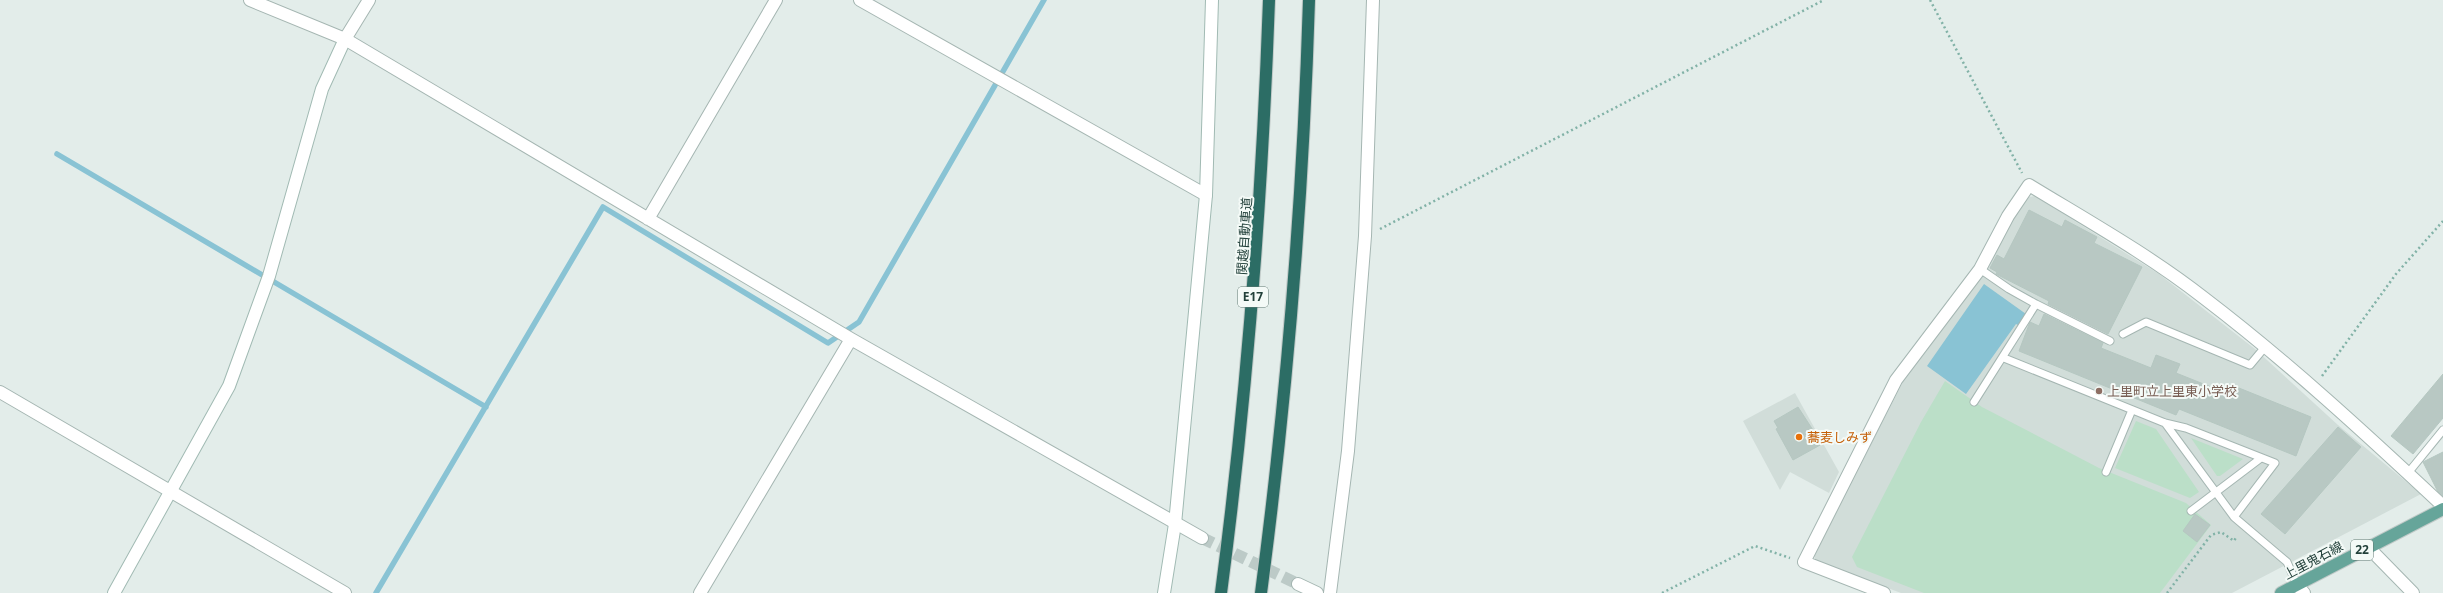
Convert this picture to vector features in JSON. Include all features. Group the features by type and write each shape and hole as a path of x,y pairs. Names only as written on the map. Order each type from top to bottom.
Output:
{"highway":[{"name":"関越自動車道","path":"1221,593 1238,462 1254,286 1264,125 1269,0"},
{"path":"1261,593 1278,466 1293,299 1305,130 1309,0"}],"main road":[{"name":"上里鬼石線","path":"2281,593 2300,589 2368,547 2443,507"}],"street":[{"path":"250,0 345,39 851,339 1202,538"},
{"path":"114,593 229,386 269,276 322,89 345,39 369,0"},
{"path":"648,219 776,0"},
{"path":"860,0 1206,195"},
{"path":"1164,593 1175,524 1206,195 1212,0"},
{"path":"1330,593 1348,451 1365,236 1373,0"},
{"path":"1884,593 1804,562 1896,380 1980,269 2008,216 2029,185 2163,268 2265,347 2314,388 2408,473 2443,507"},
{"path":"700,593 851,339"},
{"path":"0,392 345,593"},
{"path":"2368,547 2413,593"},
{"path":"1298,584 1316,593"}],"lane":[{"path":"1980,269 2009,289 2036,304 2110,340"},
{"path":"1974,402 2004,358 2036,304"},
{"path":"2123,334 2146,322 2250,365 2265,347"},
{"path":"2004,358 2165,423 2186,428 2275,463 2234,517"},
{"path":"2106,472 2132,410"},
{"path":"2165,423 2234,517 2287,562 2300,589"},
{"path":"2408,473 2443,430"},
{"path":"2191,511 2261,458"}],"path":[{"path":"1365,236 1824,0"},
{"path":"1930,0 2029,185"},
{"path":"2314,388 2396,274 2443,221"},
{"path":"2167,593 2211,535 2221,532 2234,541 2246,527"},
{"path":"1662,593 1755,546 1804,562"}],"shaded area":[{"name":"上里町立上里東小学校","path":"2035,196 2159,274 2255,349 2338,425 2421,494 2232,593 1901,593 1816,561 1814,555 1903,382 1988,269 2008,227 2028,197"},
{"path":"1795,393 1839,472 1829,493 1790,472 1780,490 1743,421"}],"green space":[{"path":"1945,381 1982,407 2099,468 2186,503 2211,525 2160,593 1924,593 1857,567 1852,557 1921,422"},
{"path":"2136,421 2156,429 2199,492 2190,498 2115,468"},
{"path":"2191,438 2243,459 2220,476 2217,476"}],"water":[{"path":"1984,284 2026,314 2018,325 2016,324 1966,394 1927,366"}],"building":[{"path":"2029,210 2062,227 2065,220 2097,237 2094,243 2142,267 2108,334 2048,304 2049,301 1996,274 1997,272 1990,268 1997,255 2004,259"},
{"path":"2044,314 2103,343 2101,348 2151,368 2156,355 2180,364 2176,373 2226,393 2229,384 2311,417 2296,456 2179,409 2176,415 2019,351 2030,322 2039,326"},
{"path":"2443,374 2443,418 2413,454 2391,436"},
{"name":"蕎麦しみず","path":"1798,407 1822,444 1793,460 1776,429 1778,428 1774,421"},
{"path":"2338,427 2361,447 2285,534 2261,514"},
{"path":"2443,452 2443,496 2438,492 2423,462"},
{"path":"2195,514 2210,525 2197,542 2183,531"}],"waterway":[{"path":"376,593 603,207 828,343 859,322 1044,0"},
{"path":"57,154 486,407"}],"tunnel":[{"path":"1202,538 1298,584"}],"place":[{"name":"上里町立上里東小学校","path":"2099,391"},
{"name":"蕎麦しみず","path":"1799,437"}]}
